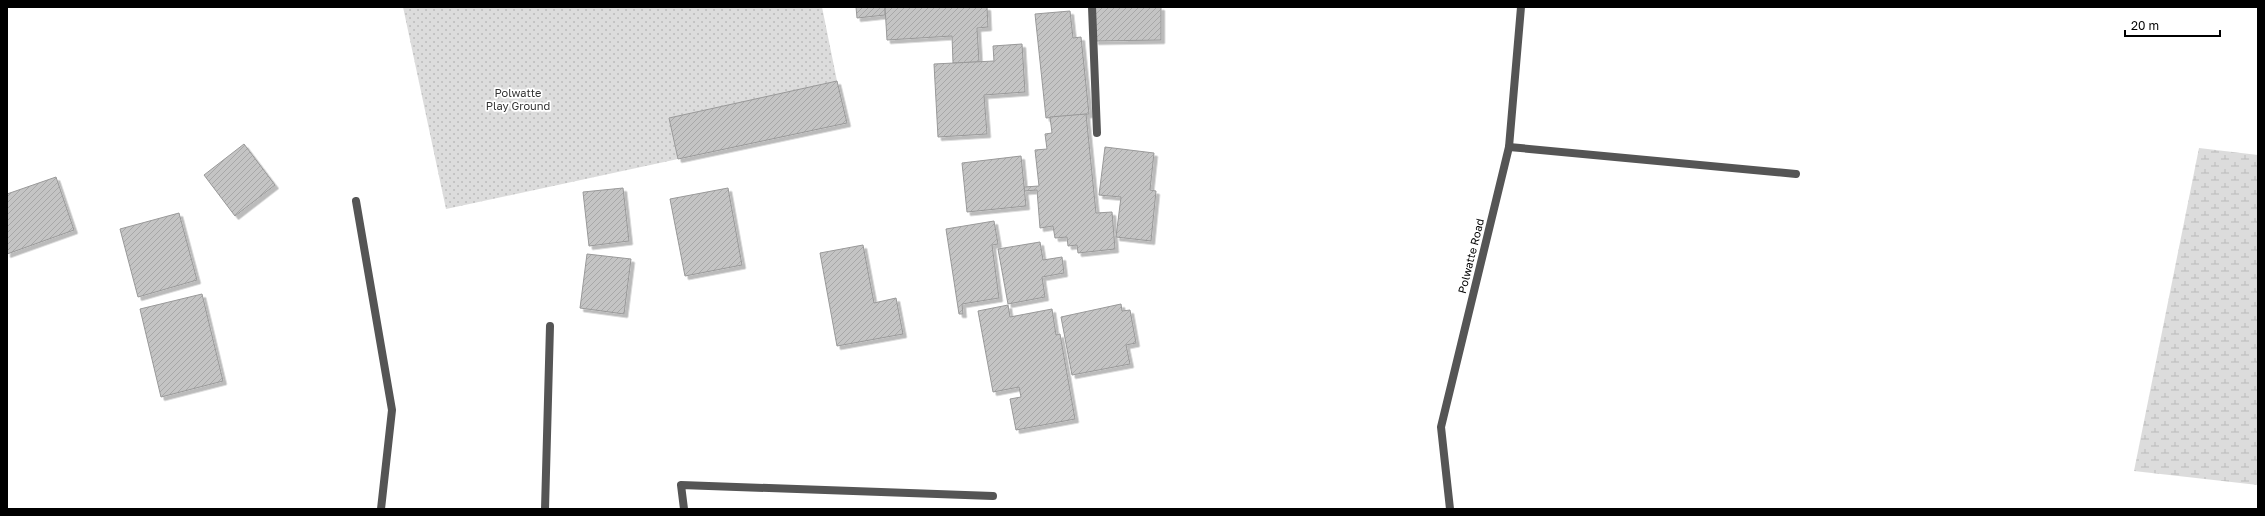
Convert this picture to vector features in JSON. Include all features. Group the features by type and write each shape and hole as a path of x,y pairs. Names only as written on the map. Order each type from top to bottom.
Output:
{"street":[{"path":"1092,7 1097,133"},
{"name":"Polwatte Road","path":"1450,509 1441,427 1509,147 1521,7"},
{"path":"1509,147 1796,174"},
{"path":"356,200 392,410 381,509"},
{"path":"545,509 550,326"},
{"path":"684,509 681,485 992,496"}],"green space":[{"name":"Polwatte Play Ground","path":"403,7 822,7 837,81 669,118 678,159 446,209"},
{"path":"2199,148 2258,155 2258,485 2134,471"}],"building":[{"path":"856,7 885,7 885,15 857,18"},
{"path":"885,7 987,7 988,27 977,28 979,62 953,63 952,36 887,40"},
{"path":"1095,7 1161,7 1161,40 1095,41"},
{"path":"1070,11 1073,38 1081,37 1089,114 1046,118 1035,14"},
{"path":"1022,44 1025,92 984,95 987,134 938,137 934,64 994,61 993,46"},
{"path":"837,81 847,123 678,159 669,118"},
{"path":"1086,114 1096,213 1112,212 1115,249 1078,253 1077,245 1068,246 1067,237 1055,238 1053,226 1040,228 1037,190 1024,191 1024,187 1039,186 1035,150 1047,149 1045,134 1052,133 1050,117"},
{"path":"244,144 275,185 235,216 204,175"},
{"path":"1105,147 1154,153 1150,190 1156,191 1151,241 1116,237 1121,197 1099,195"},
{"path":"1021,156 1026,206 967,212 962,163"},
{"path":"56,177 74,230 7,254 7,194"},
{"path":"623,188 629,241 589,246 583,192"},
{"path":"728,188 742,265 685,276 670,199"},
{"path":"179,213 197,280 138,297 120,229"},
{"path":"994,221 998,244 992,245 999,298 962,304 963,314 959,314 946,229"},
{"path":"1040,242 1043,260 1062,257 1064,273 1042,277 1045,297 1008,304 998,249"},
{"path":"863,245 874,303 896,298 903,334 837,346 820,253"},
{"path":"587,254 631,259 624,314 580,308"},
{"path":"202,294 223,381 161,397 140,309"},
{"path":"1121,304 1122,311 1130,310 1136,343 1126,345 1130,364 1072,375 1061,317"},
{"path":"1008,305 1010,317 1052,309 1056,335 1060,334 1075,419 1016,430 1010,399 1021,397 1019,387 993,392 978,311"}]}
